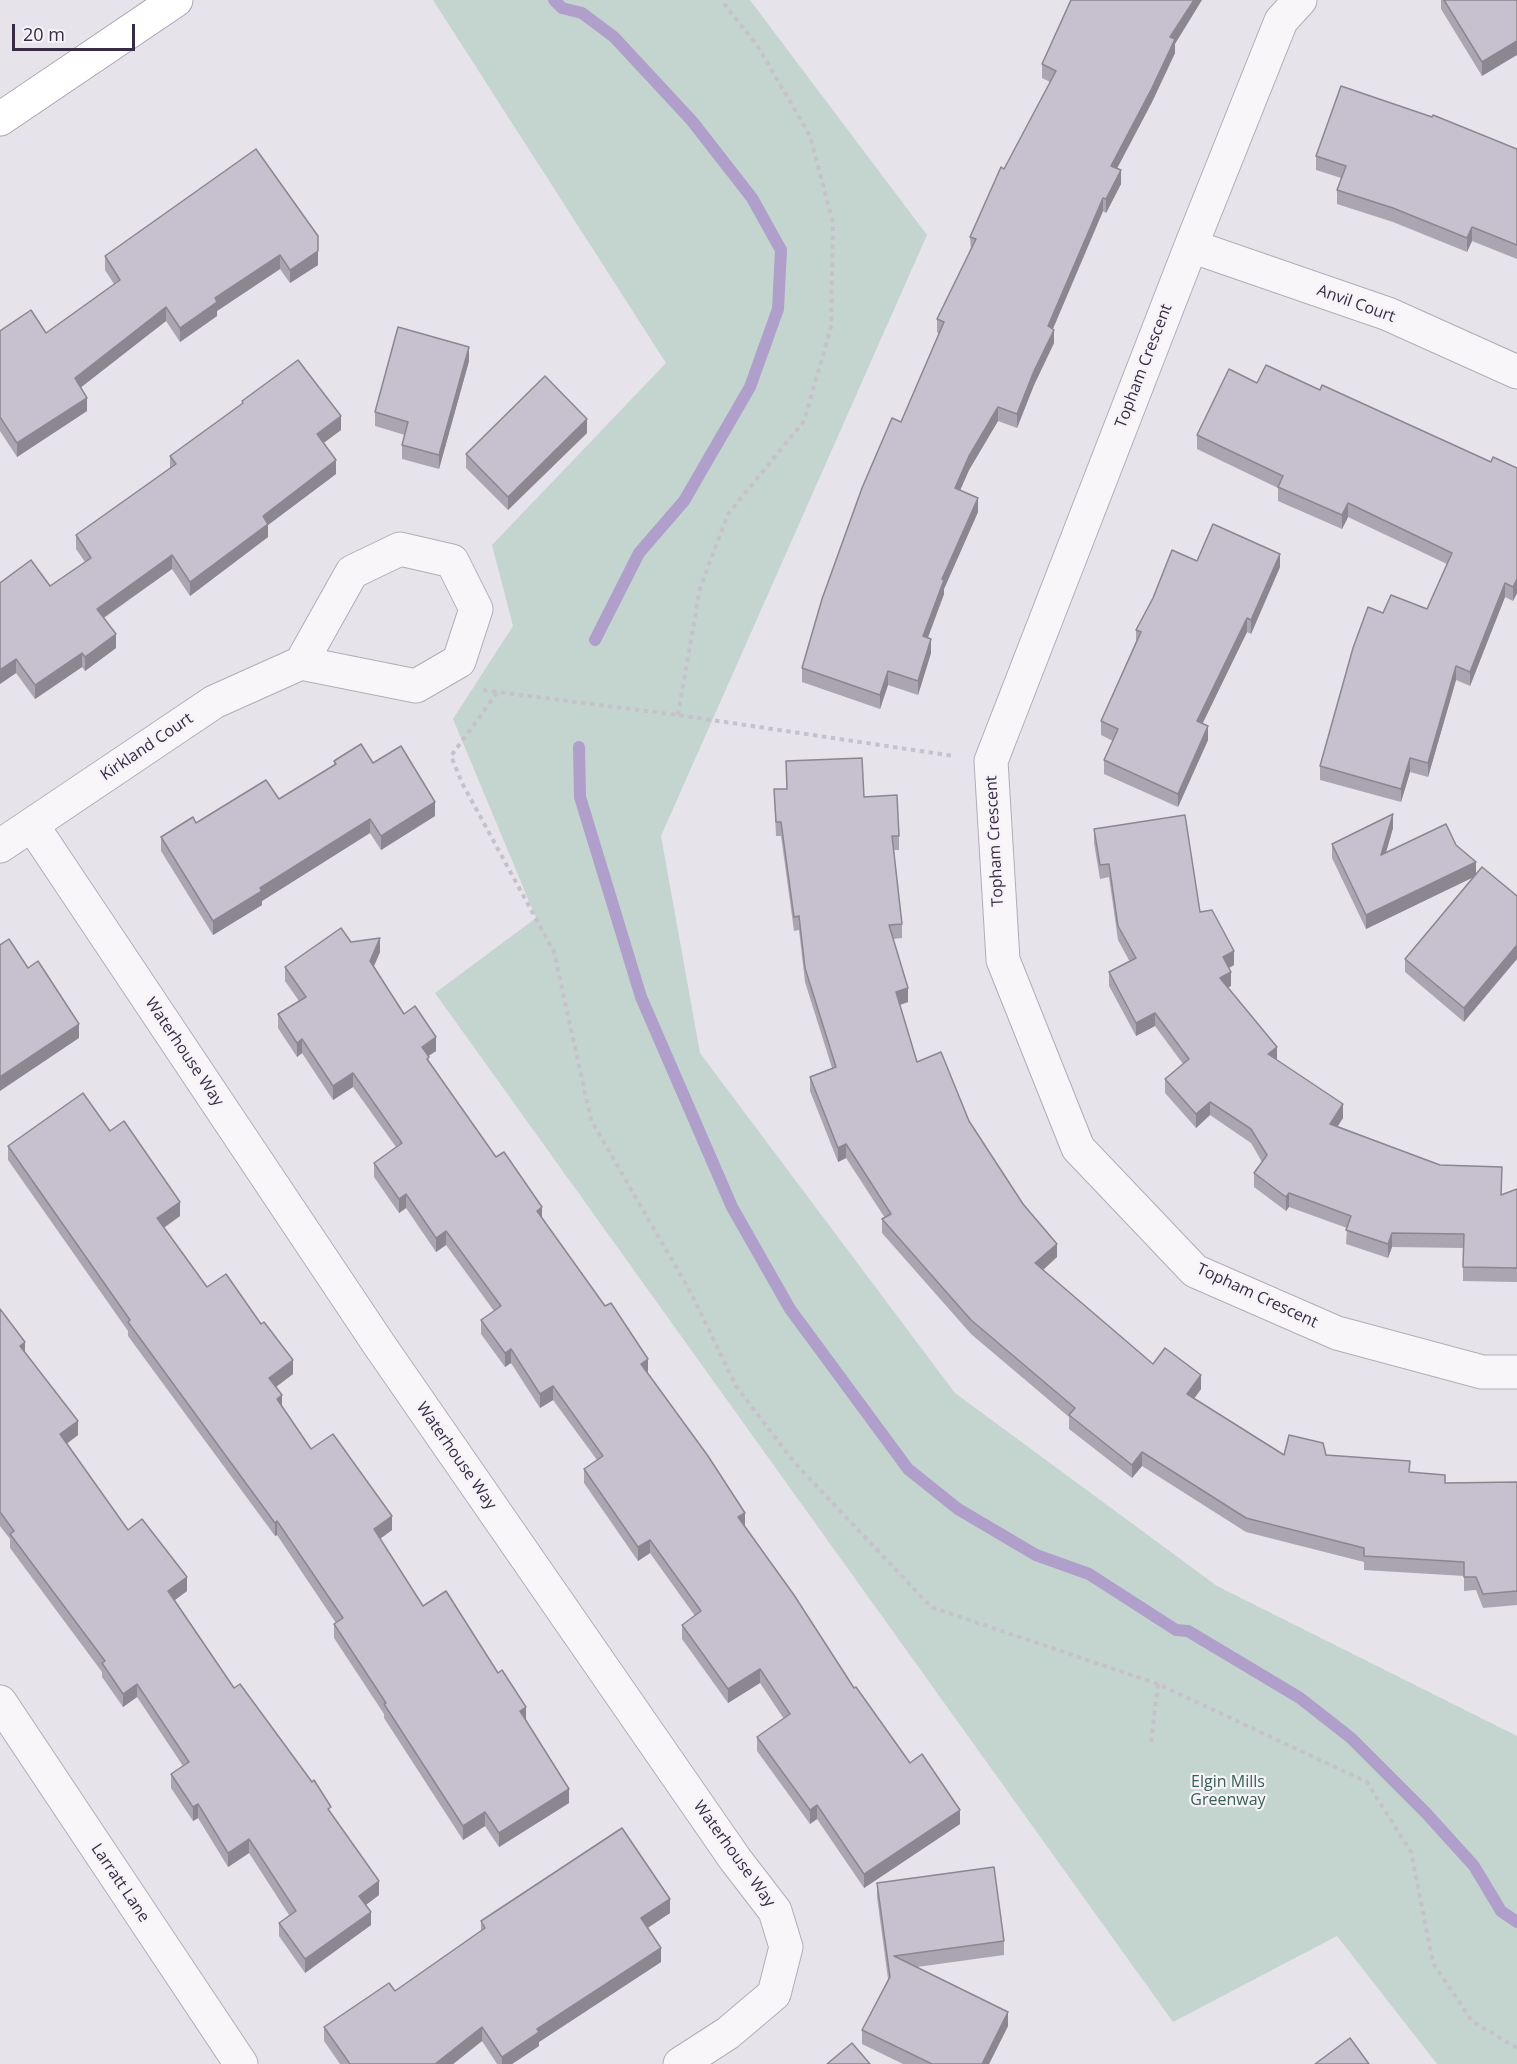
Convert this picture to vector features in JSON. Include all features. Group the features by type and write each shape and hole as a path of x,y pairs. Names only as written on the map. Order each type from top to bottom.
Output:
{"main road":[{"path":"0,119 176,0"}],"street":[{"name":"Topham Crescent","path":"1300,0 1281,21 991,761 1003,960 1078,1148 1195,1271 1337,1333 1482,1372 1517,1372"},
{"name":"Anvil Court","path":"1191,246 1388,314 1517,372"},
{"path":"400,549 452,561 476,609 459,662 416,686 301,663 352,573 400,549"},
{"name":"Kirkland Court","path":"0,846 214,702 301,663"},
{"name":"Waterhouse Way","path":"32,825 378,1343 729,1849 776,1911 786,1947 774,1994 728,2033 680,2064"},
{"name":"Larratt Lane","path":"0,1702 241,2064"}],"path":[{"path":"678,715 700,588 728,514 804,421 831,327 833,223 810,136 758,45 721,0"},
{"path":"476,689 678,715 991,761"},
{"path":"496,693 451,756 462,783 554,952 591,1120 691,1293 736,1386 793,1461 931,1607 1158,1683 1367,1782 1411,1852 1433,1963 1472,2021 1517,2048"},
{"path":"1151,1742 1158,1683"}],"green space":[{"name":"Elgin Mills Greenway","path":"433,0 750,0 927,235 661,836 700,1053 955,1393 1217,1586 1517,1736 1517,2064 1437,2064 1337,1936 1173,2022 435,993 536,918 453,719 513,626 492,545 666,363"}],"building":[{"path":"1071,0 1194,0 1170,37 1175,39 1111,166 1121,170 1106,199 1103,198 1048,326 1054,330 1017,414 998,407 969,456 955,488 978,498 942,579 944,580 923,636 931,639 918,681 888,671 880,695 802,668 822,599 862,488 892,418 901,422 944,322 937,319 976,239 970,237 1001,167 1004,169 1056,71 1042,64"},
{"path":"1444,0 1517,0 1517,41 1482,62"},
{"path":"1341,86 1432,117 1433,115 1517,149 1517,245 1472,227 1467,238 1393,208 1337,190 1346,166 1316,156"},
{"path":"256,149 318,236 318,251 290,270 280,255 215,298 217,302 180,328 166,307 75,378 87,398 17,443 0,417 0,331 31,310 46,333 120,280 105,256"},
{"path":"398,327 469,347 439,455 402,445 408,422 375,412"},
{"path":"298,360 341,416 317,434 336,460 263,516 268,524 190,582 172,555 97,609 116,634 85,657 82,653 35,685 16,659 0,670 0,583 31,560 50,586 91,558 76,535 176,464 170,456"},
{"path":"1266,365 1320,390 1322,385 1491,462 1493,457 1517,468 1517,579 1513,587 1505,583 1470,672 1456,666 1428,763 1410,758 1401,789 1320,766 1353,648 1368,607 1383,613 1391,595 1427,609 1452,553 1348,503 1342,515 1278,487 1283,476 1197,435 1229,369 1257,383"},
{"path":"545,376 587,419 508,497 466,454"},
{"path":"1213,524 1280,554 1251,620 1247,618 1197,721 1208,726 1178,794 1104,760 1118,729 1101,721 1141,632 1136,630 1153,598 1172,550 1197,561"},
{"path":"361,744 373,763 401,746 435,802 381,836 370,819 260,888 262,891 213,921 161,837 193,817 196,823 266,780 279,799 336,764 334,761"},
{"path":"862,758 864,797 897,795 899,836 892,836 902,924 889,925 908,988 896,992 917,1062 941,1052 969,1121 1023,1204 1057,1244 1035,1263 1153,1364 1165,1348 1201,1375 1187,1394 1284,1455 1289,1435 1323,1443 1326,1455 1410,1461 1409,1472 1445,1475 1445,1483 1517,1482 1517,1591 1483,1594 1476,1577 1464,1577 1464,1562 1364,1556 1364,1548 1246,1518 1142,1452 1132,1465 1069,1415 1075,1408 971,1320 882,1219 891,1214 846,1144 838,1148 810,1077 836,1067 805,968 799,916 794,917 781,822 776,822 774,789 787,789 786,761"},
{"path":"1393,814 1381,855 1446,824 1456,845 1476,862 1366,915 1332,844"},
{"path":"1185,815 1200,912 1212,910 1234,951 1223,957 1231,972 1220,978 1277,1047 1268,1054 1343,1104 1330,1124 1440,1165 1502,1167 1501,1195 1517,1189 1517,1268 1463,1267 1464,1234 1392,1233 1388,1244 1346,1230 1351,1216 1289,1193 1286,1197 1254,1173 1267,1155 1251,1129 1210,1102 1196,1114 1165,1079 1189,1059 1155,1013 1136,1023 1109,972 1136,958 1118,926 1109,864 1100,865 1094,829"},
{"path":"1482,867 1517,896 1517,945 1464,1008 1405,959"},
{"path":"341,928 351,942 380,938 370,961 404,1014 415,1006 436,1037 422,1047 429,1057 427,1059 496,1157 504,1152 542,1207 537,1211 605,1306 611,1303 648,1359 641,1364 708,1456 745,1513 738,1517 794,1595 854,1688 856,1687 910,1763 922,1754 960,1810 864,1874 817,1805 810,1810 757,1737 790,1714 760,1669 728,1689 682,1625 701,1611 650,1540 638,1547 584,1469 603,1456 553,1386 540,1394 511,1349 505,1353 481,1320 501,1306 446,1231 436,1238 406,1194 399,1199 374,1163 402,1143 353,1073 333,1086 302,1039 297,1043 278,1014 306,997 285,967"},
{"path":"9,939 28,968 38,961 79,1024 0,1077 0,945"},
{"path":"83,1093 110,1131 124,1121 180,1202 157,1218 207,1287 226,1274 261,1324 264,1322 293,1360 269,1378 282,1395 277,1399 311,1449 333,1434 392,1516 374,1529 423,1606 446,1591 498,1673 502,1670 526,1707 520,1711 569,1789 499,1833 485,1812 463,1826 334,1624 343,1618 277,1521 275,1523 128,1322 130,1320 8,1146"},
{"path":"0,1309 25,1342 20,1346 78,1421 60,1434 128,1530 142,1519 187,1577 168,1591 234,1688 240,1684 312,1782 314,1780 331,1807 328,1809 379,1881 359,1896 371,1912 305,1959 279,1923 296,1911 249,1839 228,1853 198,1804 193,1807 171,1774 189,1762 137,1684 123,1694 102,1663 105,1661 10,1534 14,1531 0,1512"},
{"path":"622,1828 670,1899 641,1918 661,1948 537,2029 539,2032 502,2057 482,2027 435,2064 350,2064 324,2027 389,1983 395,1991 485,1928 481,1921"},
{"path":"994,1867 1004,1941 894,1956 1008,2012 982,2064 932,2064 862,2030 890,1977 877,1883"},
{"path":"1350,2038 1369,2064 1315,2064"},
{"path":"852,2043 870,2064 827,2064"}],"waterway":[{"path":"554,0 562,8 582,13 614,37 692,121 752,198 781,250 778,309 750,387 684,501 639,553 595,640"},
{"path":"579,747 580,797 641,997 732,1207 790,1309 908,1469 958,1509 1036,1555 1089,1574 1176,1630 1188,1631 1300,1698 1351,1738 1426,1813 1474,1866 1501,1911 1517,1922"}]}
